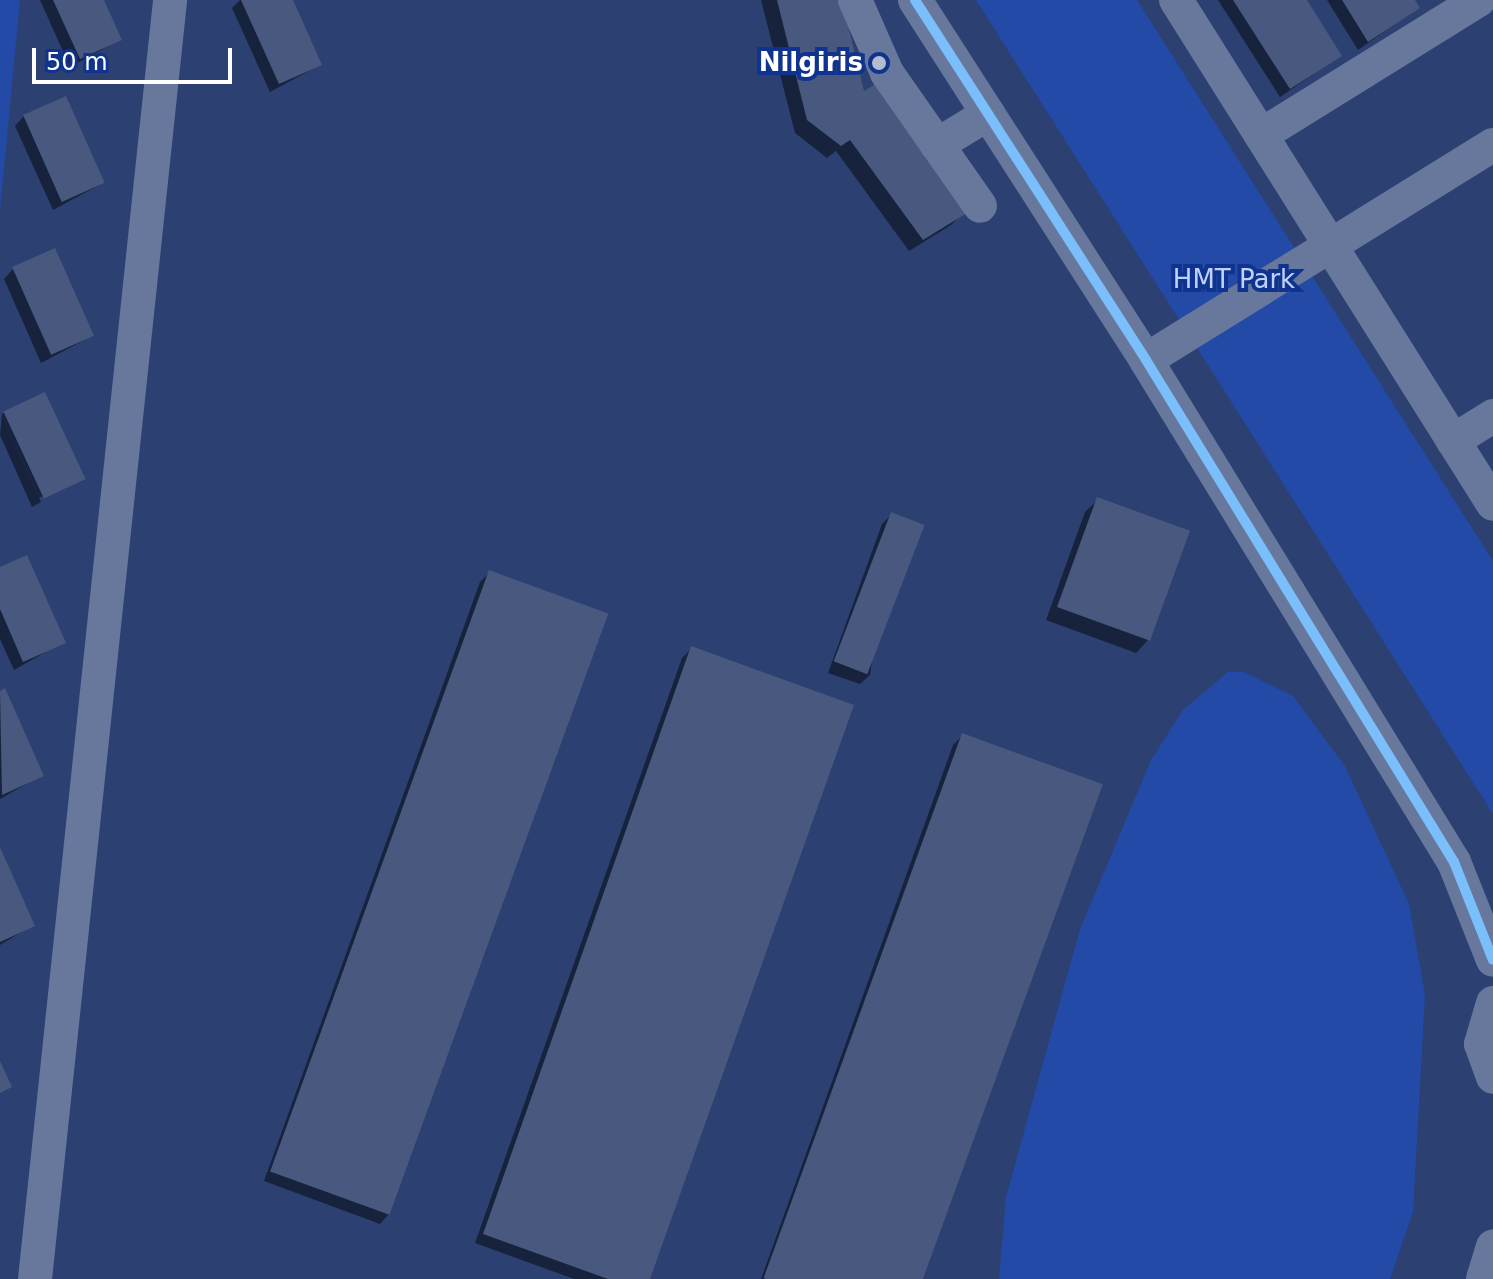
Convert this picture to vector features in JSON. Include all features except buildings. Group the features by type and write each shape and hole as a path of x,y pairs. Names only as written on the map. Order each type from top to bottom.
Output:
{"street":[{"path":"35,1279 170,0"},
{"path":"915,0 1146,360 1454,862 1493,960"},
{"path":"1176,0 1493,504"},
{"path":"1261,135 1445,9 1479,0"},
{"path":"857,1 887,73 980,206"},
{"path":"937,145 988,114"},
{"path":"1146,360 1493,145"},
{"path":"1453,441 1493,416"},
{"path":"1493,1003 1481,1044 1493,1077"},
{"path":"1483,1279 1493,1246"}],"green space":[{"path":"0,0 20,0 0,210"},
{"name":"HMT Park","path":"976,0 1137,0 1493,561 1493,814"},
{"path":"1228,672 1244,672 1293,696 1345,766 1409,904 1425,995 1413,1212 1390,1279 999,1279 1006,1197 1080,929 1151,760 1183,710"}],"transit line":[{"path":"915,0 1146,360 1454,862 1493,960"}],"place":[{"name":"Nilgiris","path":"879,63"}]}
